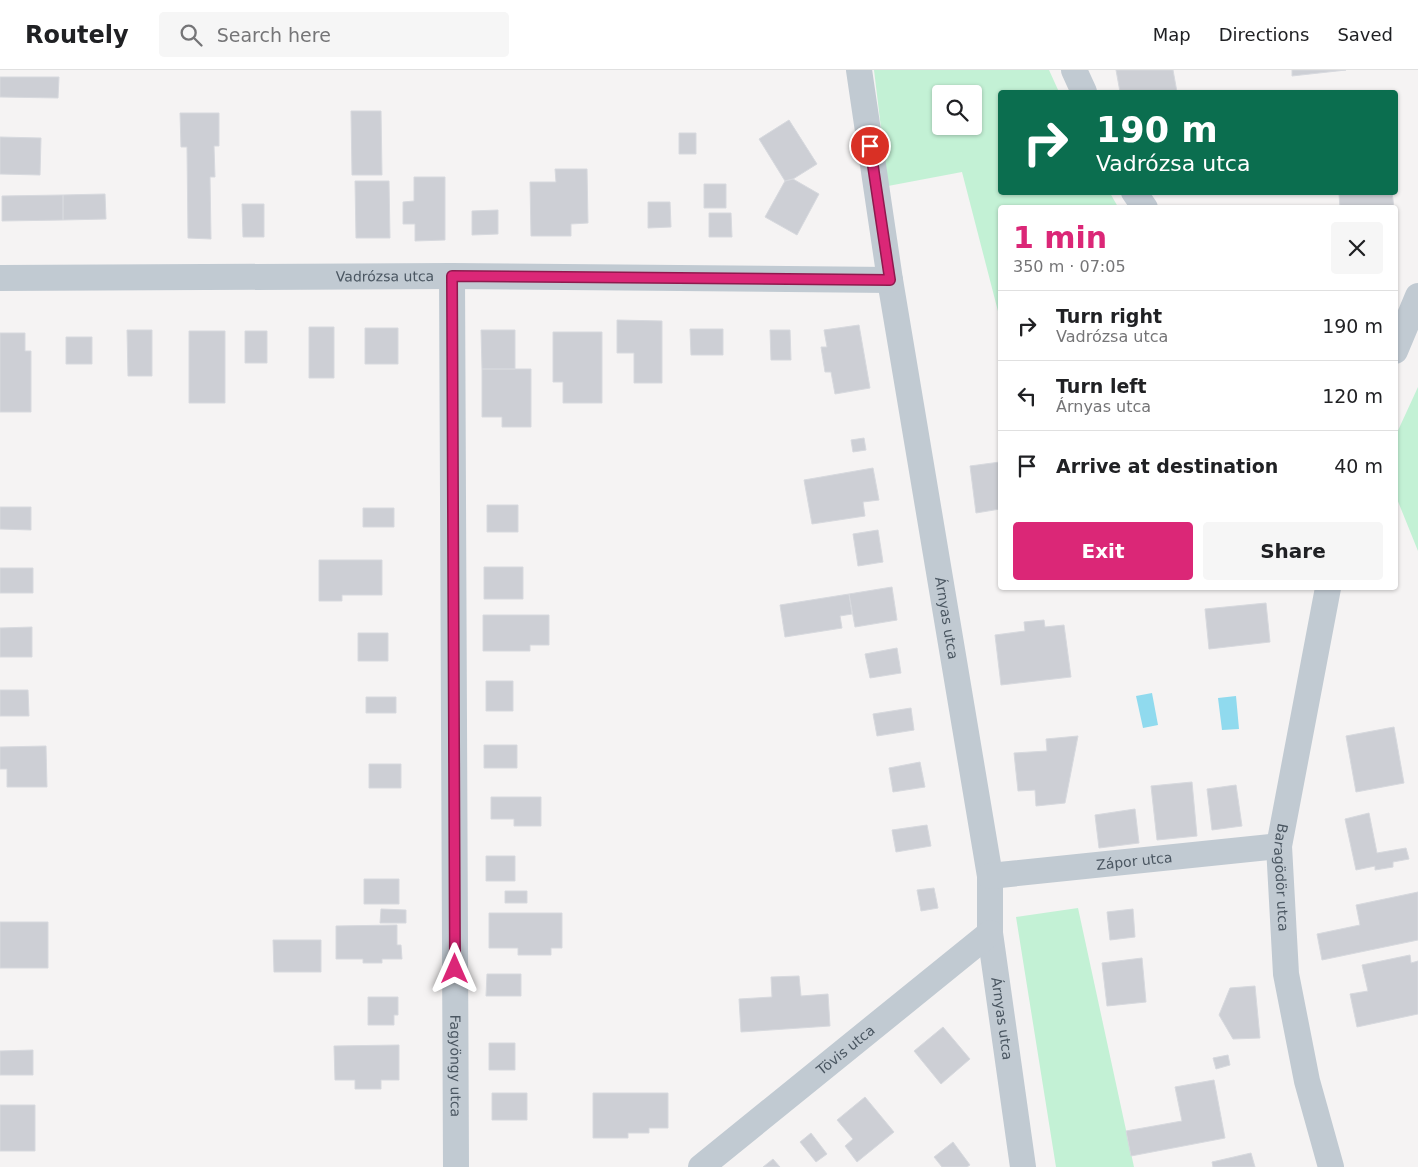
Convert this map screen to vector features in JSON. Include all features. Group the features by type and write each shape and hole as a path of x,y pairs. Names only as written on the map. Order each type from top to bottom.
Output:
{"street":[{"name":"Árnyas utca","path":"859,70 890,280 990,876 990,933 1023,1167"},
{"path":"1074,70 1083,90"},
{"name":"Vadrózsa utca","path":"0,278 452,276 890,280"},
{"name":"Fagyöngy utca","path":"452,276 456,1167"},
{"path":"1398,344 1418,296"},
{"name":"Baragödör utca","path":"1328,590 1279,846 1286,974 1307,1081 1331,1167"},
{"name":"Zápor utca","path":"990,876 1279,846"},
{"name":"Tövis utca","path":"701,1167 990,933"}],"green space":[{"path":"874,70 1049,70 1058,90 998,90 998,195 1111,195 1117,205 998,205 998,311 962,172 888,186"},
{"path":"1418,387 1418,551 1398,501 1398,430"},
{"path":"1078,908 1134,1167 1056,1167 1016,917"}],"water":[{"path":"1152,693 1158,725 1143,728 1136,696"},
{"path":"1236,696 1239,729 1222,730 1218,698"}],"building":[{"path":"1116,70 1173,70 1177,90 1120,90"},
{"path":"1292,70 1346,70 1292,76"},
{"path":"0,77 59,77 58,98 0,97"},
{"path":"351,111 381,111 382,175 352,175"},
{"path":"180,113 219,113 219,146 214,146 215,177 210,177 211,239 188,238 187,147 181,147"},
{"path":"789,120 817,164 793,179 785,181 759,139"},
{"path":"679,133 696,133 696,154 679,154"},
{"path":"0,137 41,138 40,175 0,174"},
{"path":"555,169 587,169 588,223 571,224 571,236 531,236 530,182 556,182"},
{"path":"414,177 445,177 445,240 415,241 415,224 403,224 403,202 414,201"},
{"path":"793,179 819,194 797,235 765,217 785,181"},
{"path":"355,181 389,181 390,238 356,238"},
{"path":"704,184 726,184 726,208 704,208"},
{"path":"105,194 106,219 63,220 63,195"},
{"path":"63,195 63,220 2,221 2,196"},
{"path":"1339,195 1392,195 1394,205 1340,205"},
{"path":"648,202 670,202 671,227 648,228"},
{"path":"242,204 264,204 264,237 243,237"},
{"path":"498,210 498,234 472,235 472,211"},
{"path":"709,213 731,213 732,237 709,237"},
{"path":"617,320 662,321 662,383 634,383 634,353 617,353"},
{"path":"859,325 870,388 835,394 831,372 825,372 821,347 827,347 824,330"},
{"path":"309,327 334,327 334,378 309,378"},
{"path":"365,328 398,328 398,364 365,364"},
{"path":"690,329 723,329 723,355 691,355"},
{"path":"127,330 152,330 152,376 128,376"},
{"path":"481,330 515,330 515,369 482,369"},
{"path":"770,330 790,330 791,360 771,360"},
{"path":"189,331 225,331 225,403 189,403"},
{"path":"245,331 267,331 267,363 245,363"},
{"path":"553,332 602,332 602,403 563,403 563,382 553,382"},
{"path":"0,333 25,333 25,351 31,351 31,412 0,412"},
{"path":"66,337 92,337 92,364 66,364"},
{"path":"482,369 531,369 531,427 502,427 502,417 482,417"},
{"path":"864,438 866,450 853,452 851,440"},
{"path":"998,462 998,509 976,513 970,466"},
{"path":"873,468 879,500 863,502 865,516 812,524 804,480"},
{"path":"487,505 518,505 518,532 487,532"},
{"path":"0,507 31,507 31,530 0,529"},
{"path":"363,508 394,508 394,527 363,527"},
{"path":"878,530 883,562 858,566 853,534"},
{"path":"319,560 382,560 382,595 342,595 342,601 319,601"},
{"path":"484,567 523,567 523,599 484,599"},
{"path":"0,568 33,568 33,593 0,593"},
{"path":"892,587 897,620 855,627 849,594"},
{"path":"849,594 852,614 840,616 842,628 785,637 780,605"},
{"path":"1266,603 1270,642 1209,649 1205,609"},
{"path":"483,615 549,615 549,645 530,645 530,651 483,651"},
{"path":"1044,620 1045,627 1064,625 1071,677 1001,685 995,635 1025,631 1024,622"},
{"path":"32,627 32,657 0,657 0,628"},
{"path":"358,633 388,633 388,661 358,661"},
{"path":"897,648 901,673 870,678 865,654"},
{"path":"486,681 513,681 513,711 486,711"},
{"path":"0,690 28,690 29,716 0,716"},
{"path":"366,697 396,697 396,713 366,713"},
{"path":"911,708 914,730 877,736 873,714"},
{"path":"1394,727 1404,783 1356,792 1346,736"},
{"path":"1078,736 1065,803 1036,806 1035,790 1018,791 1014,753 1047,751 1046,739"},
{"path":"484,745 517,745 517,768 484,768"},
{"path":"46,746 47,787 7,787 7,769 0,769 0,747"},
{"path":"920,762 925,787 893,792 889,768"},
{"path":"369,764 401,764 401,788 369,788"},
{"path":"1192,782 1197,836 1157,840 1151,786"},
{"path":"1236,785 1242,826 1212,830 1207,789"},
{"path":"491,797 541,797 541,826 514,826 514,819 491,819"},
{"path":"1135,809 1139,843 1099,848 1095,815"},
{"path":"1369,813 1377,853 1406,848 1409,859 1393,862 1393,867 1375,870 1375,866 1356,870 1345,819"},
{"path":"927,825 931,846 896,852 892,830"},
{"path":"486,856 515,856 515,881 486,881"},
{"path":"364,879 399,879 399,904 364,904"},
{"path":"934,888 938,908 921,911 917,890"},
{"path":"505,891 527,891 527,903 505,903"},
{"path":"1418,892 1418,940 1322,960 1317,934 1360,925 1356,905"},
{"path":"381,909 406,910 406,923 380,923"},
{"path":"1133,909 1135,937 1110,940 1107,912"},
{"path":"489,913 562,913 562,948 551,948 551,955 518,955 518,948 489,948"},
{"path":"0,922 48,922 48,968 0,968"},
{"path":"397,925 397,945 401,945 402,959 382,959 382,963 363,963 363,959 336,959 336,926"},
{"path":"273,940 321,940 321,972 274,972"},
{"path":"1410,955 1411,963 1418,961 1418,1014 1357,1027 1350,994 1368,991 1362,965"},
{"path":"1142,958 1146,1002 1107,1006 1102,963"},
{"path":"487,974 521,974 521,996 486,996"},
{"path":"799,976 801,996 828,994 830,1026 741,1032 739,999 772,997 771,977"},
{"path":"1255,986 1260,1038 1233,1039 1219,1015 1230,988"},
{"path":"368,997 398,997 398,1015 394,1015 394,1025 368,1025"},
{"path":"943,1027 970,1059 941,1084 914,1051"},
{"path":"489,1043 515,1043 515,1070 489,1070"},
{"path":"399,1045 399,1080 381,1080 381,1089 355,1089 355,1080 335,1080 334,1046"},
{"path":"33,1050 33,1075 0,1075 0,1051"},
{"path":"1228,1055 1230,1065 1216,1069 1213,1058"},
{"path":"1214,1080 1225,1138 1131,1156 1126,1131 1182,1121 1175,1087"},
{"path":"492,1093 527,1093 527,1120 492,1120"},
{"path":"593,1093 668,1093 668,1128 649,1128 649,1133 628,1133 628,1138 593,1138"},
{"path":"865,1097 894,1132 857,1162 845,1146 853,1139 837,1120"},
{"path":"0,1105 35,1105 35,1151 0,1151"},
{"path":"811,1133 827,1154 816,1162 800,1142"},
{"path":"953,1142 970,1165 967,1167 942,1167 934,1157"},
{"path":"1251,1153 1255,1167 1213,1167 1212,1162"},
{"path":"773,1159 780,1167 763,1167"}],"route":[{"path":"455,969 452,276 890,280 870,146"}]}
